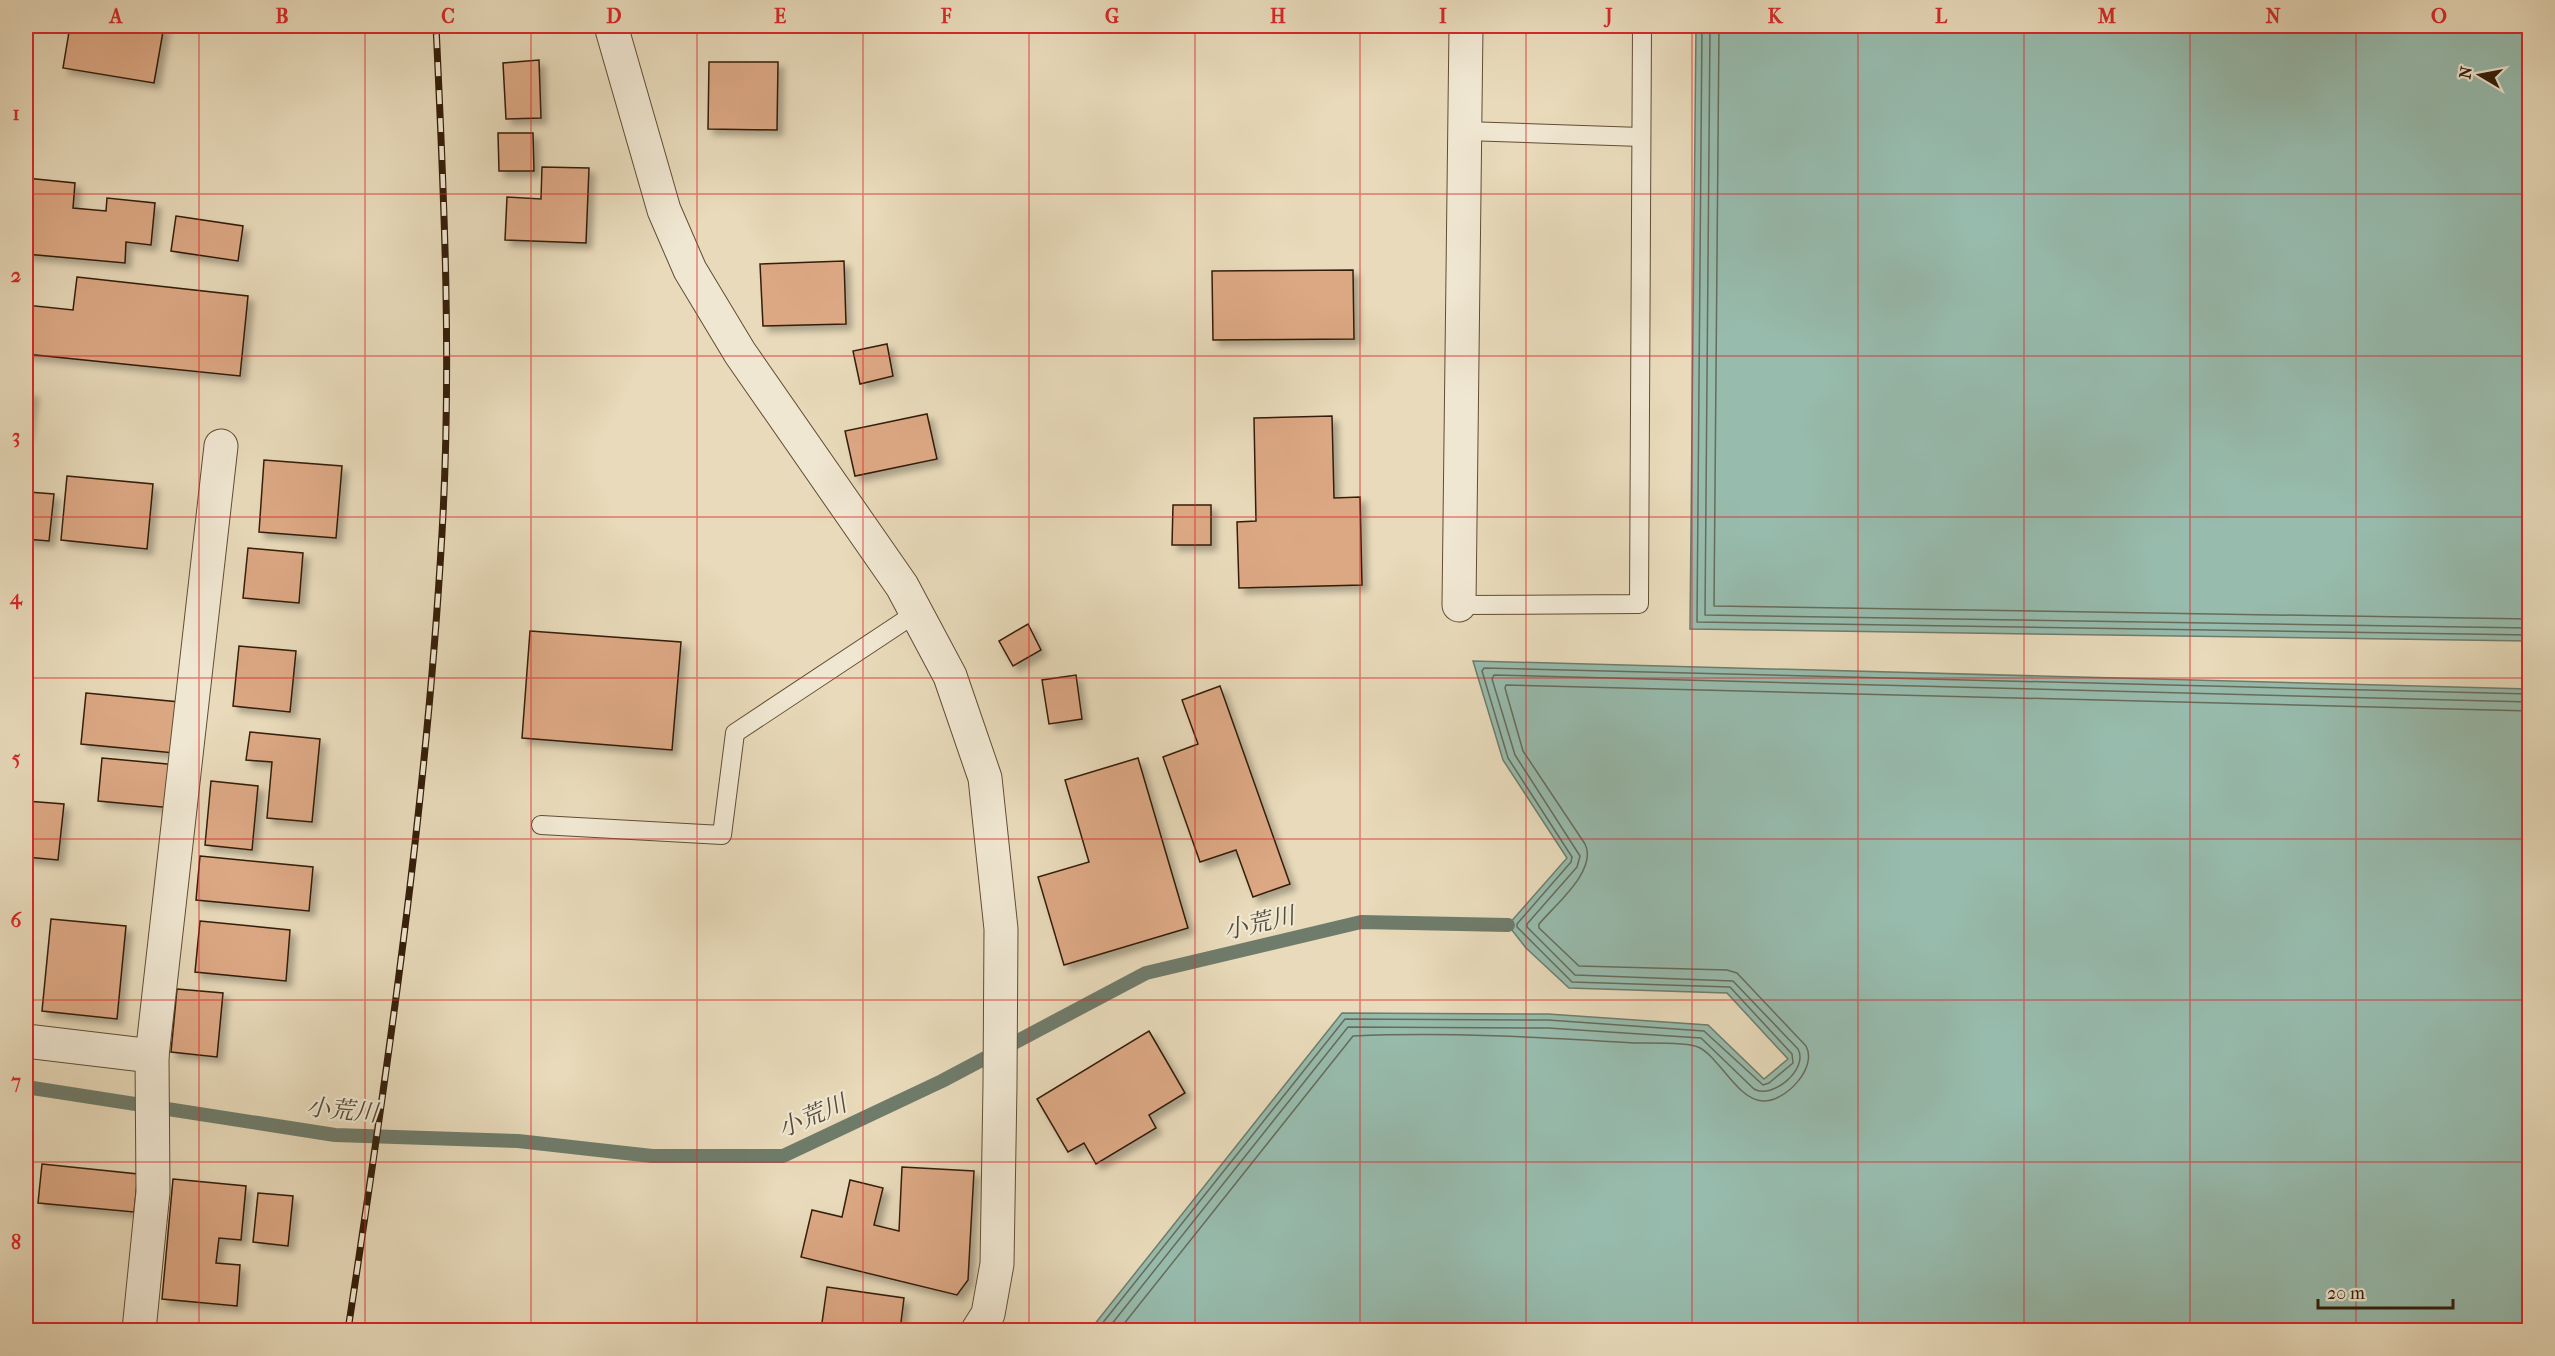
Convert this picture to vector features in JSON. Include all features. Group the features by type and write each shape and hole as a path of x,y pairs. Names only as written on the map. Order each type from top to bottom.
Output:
{"street":[{"path":"611,26 664,210 690,270 740,353 902,586 950,676 985,778 1001,929 1000,1085 997,1264 988,1314 978,1330"},
{"path":"1459,605 1466,26"},
{"path":"140,1330 153,1192 152,1056 221,446"},
{"path":"26,1041 152,1056"}],"lane":[{"path":"1459,605 1639,604 1642,26"},
{"path":"1465,131 1641,136"},
{"path":"541,825 722,835 735,733 916,613"}],"water":[{"path":"1696,26 2529,26 2529,641 1690,629"},
{"path":"1473,661 2529,689 2529,1330 1090,1330 1342,1013 1548,1014 1708,1025 1764,1079 1788,1059 1727,993 1569,988 1526,948 1508,925 1567,858 1503,760"}],"building":[{"path":"70,26 164,26 154,83 63,68"},
{"path":"539,60 541,118 506,119 503,63"},
{"path":"709,62 778,62 777,130 708,129"},
{"path":"498,133 533,133 534,171 499,171"},
{"path":"542,167 589,168 586,243 505,240 507,197 541,199"},
{"path":"26,178 75,183 73,208 106,211 107,198 155,203 151,245 126,242 125,263 26,254"},
{"path":"176,216 243,226 238,261 171,251"},
{"path":"844,261 846,324 763,326 760,264"},
{"path":"1353,270 1354,339 1213,340 1212,271"},
{"path":"77,277 248,296 240,376 26,354 26,305 73,310"},
{"path":"887,344 893,376 860,384 853,351"},
{"path":"26,391 33,392 27,435 26,435"},
{"path":"927,414 937,459 855,476 845,431"},
{"path":"1332,416 1334,498 1360,497 1362,585 1239,588 1237,522 1256,521 1254,418"},
{"path":"264,460 342,466 336,538 259,532"},
{"path":"67,476 153,484 147,549 61,540"},
{"path":"28,492 54,494 49,541 26,539"},
{"path":"1173,505 1211,505 1211,545 1172,545"},
{"path":"248,548 303,553 299,603 243,598"},
{"path":"1028,624 1041,650 1013,666 999,641"},
{"path":"530,631 681,642 672,750 522,738"},
{"path":"239,646 296,651 290,712 233,706"},
{"path":"1076,675 1082,719 1049,724 1042,680"},
{"path":"1220,686 1290,884 1253,897 1236,850 1200,862 1163,757 1198,744 1182,700"},
{"path":"86,693 190,703 185,754 81,744"},
{"path":"250,732 320,739 312,822 267,818 272,762 246,760"},
{"path":"102,758 178,765 173,808 98,801"},
{"path":"1138,758 1188,928 1064,965 1038,877 1089,862 1065,780"},
{"path":"211,781 258,786 252,850 205,845"},
{"path":"26,801 64,804 58,860 26,857"},
{"path":"200,856 313,867 309,911 196,900"},
{"path":"51,919 126,926 117,1019 42,1011"},
{"path":"200,921 290,930 286,981 195,972"},
{"path":"177,989 223,993 217,1057 171,1052"},
{"path":"1149,1031 1185,1093 1149,1115 1156,1128 1096,1164 1084,1143 1068,1152 1037,1099"},
{"path":"42,1164 138,1174 134,1212 38,1203"},
{"path":"902,1167 974,1171 968,1280 957,1295 801,1257 812,1210 842,1217 850,1180 883,1188 874,1225 899,1231"},
{"path":"173,1179 246,1186 241,1240 219,1238 216,1263 240,1265 237,1306 162,1299"},
{"path":"258,1193 293,1196 288,1246 253,1242"},
{"path":"827,1287 904,1298 900,1330 821,1330"},
{"path":"171,1326 222,1330 170,1330"}],"waterway":[{"name":"小荒川","path":"26,1087 335,1135 518,1141 652,1156 783,1156 942,1081 1146,973 1361,922 1508,925"}],"railway":[{"path":"348,1330 391,1032 416,833 427,733 442,533 447,342 436,26"}]}
